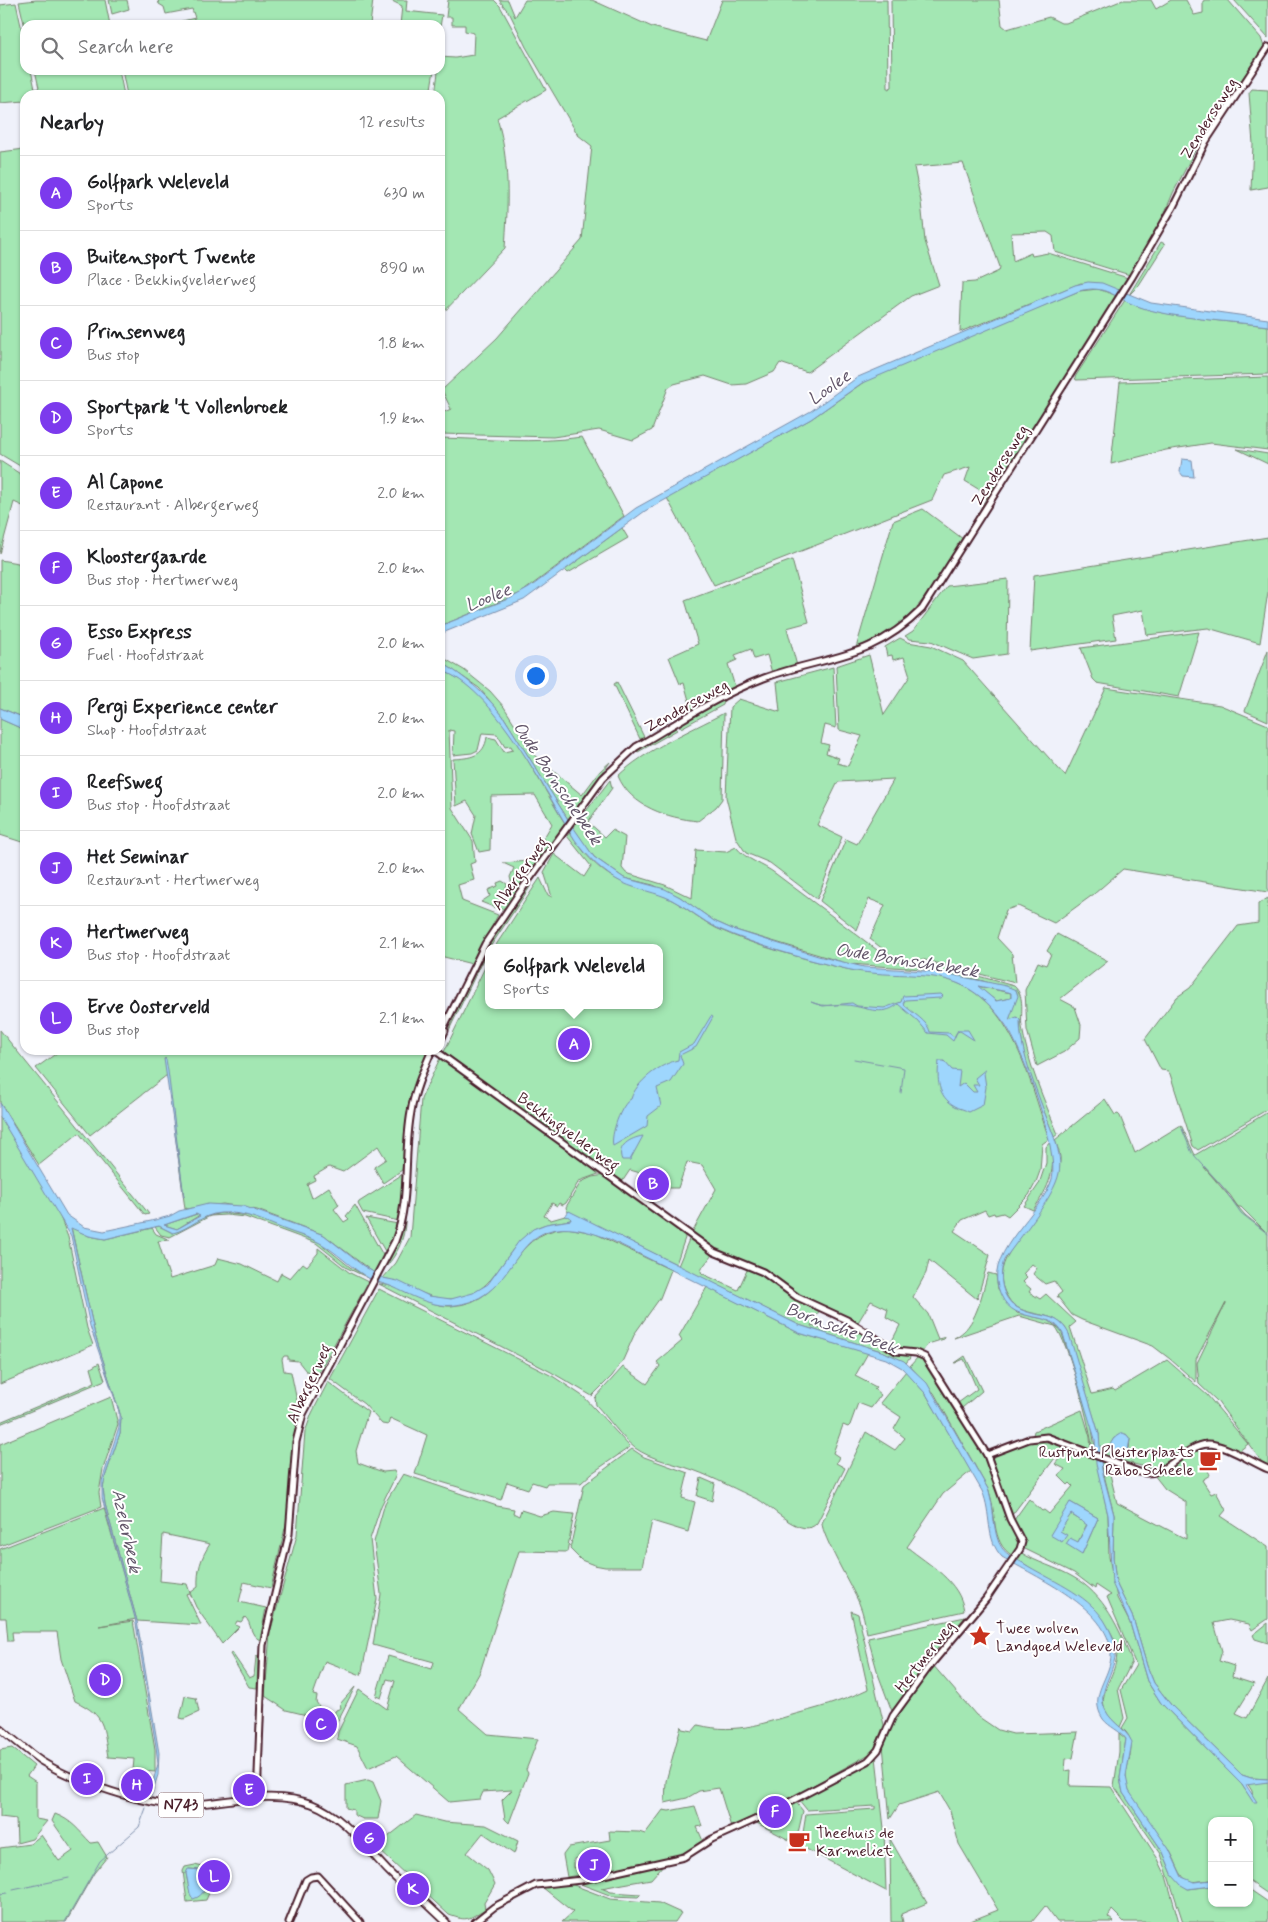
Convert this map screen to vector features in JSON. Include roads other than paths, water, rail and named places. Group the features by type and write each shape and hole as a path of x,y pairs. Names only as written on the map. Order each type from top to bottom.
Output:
{"main road":[{"name":"Zenderseweg","path":"625,755 740,689 765,678 872,646 909,622 932,595 1119,298 1173,207 1206,141 1268,47"},
{"name":"Albergerweg","path":"445,1025 485,944 572,819 603,778 625,755"},
{"name":"Albergerweg","path":"445,1029 450,1016"},
{"name":"Albergerweg","path":"257,1799 263,1645 289,1534 293,1460 298,1433 311,1399 374,1281 401,1225 408,1172 410,1114 420,1080 432,1055"},
{"name":"Bekkingvelderweg","path":"442,1055 719,1255 763,1272 797,1297 865,1330 896,1351 922,1354 931,1364 941,1384 957,1404 987,1455"},
{"path":"987,1455 1022,1442 1043,1437 1056,1439 1139,1472 1154,1473 1198,1447 1209,1444 1221,1447 1268,1469"},
{"name":"Hertmerweg","path":"475,1922 494,1907 536,1885 581,1880 684,1857 712,1839 762,1817 868,1761 878,1750 893,1716 928,1668 986,1599 1022,1546 1022,1539 1010,1519 987,1455"},
{"name":"N743","path":"0,1728 42,1761 68,1775 146,1801 182,1805 286,1798 319,1807 345,1826 446,1922"},
{"path":"289,1922 306,1880 311,1876 318,1876 360,1922"},
{"name":"N743","path":"430,1908 439,1922"}],"water":[{"path":"1088,282 1102,283 1151,303 1268,319 1268,326 1167,314 1137,306 1097,289 1079,291 862,383 811,419 645,511 524,600 445,632 445,624 513,597 529,588 636,508 811,411 858,377 1075,285"},
{"path":"1182,459 1192,460 1194,477 1183,476 1180,472"},
{"path":"445,665 474,686 503,716 594,857 624,878 665,889 680,897 714,921 732,929 818,956 864,967 939,972 1006,986 1016,990 1018,996 1009,1020 1017,1017 1020,1020 1025,1055 1056,1142 1060,1165 1056,1183 1043,1206 1004,1260 1001,1275 1003,1289 1006,1296 1015,1306 1060,1322 1069,1334 1099,1434 1102,1470 1114,1515 1113,1557 1116,1583 1133,1618 1154,1683 1171,1705 1242,1775 1251,1778 1268,1779 1268,1782 1246,1785 1257,1802 1253,1802 1242,1785 1161,1703 1147,1681 1130,1623 1112,1583 1108,1515 1096,1464 1095,1439 1063,1334 1057,1326 1049,1321 1011,1309 998,1287 997,1273 1000,1259 1046,1192 1052,1179 1053,1165 1045,1124 1030,1076 1005,1024 987,1002 950,980 930,976 866,972 842,968 780,951 719,929 672,900 616,879 596,864 575,840 517,744 480,697 460,680 445,672","holes":["978,986 1011,993 1011,998 996,1001"]},
{"path":"0,708 20,716 20,728 0,719"},
{"path":"941,994 943,996 940,998 905,1000 903,1004 926,1024 930,1032 949,1033 954,1037 958,1030 968,1030 974,1040 960,1031 957,1032 953,1041 946,1035 928,1033 918,1021 898,1004 892,1008 879,1011 846,1005 830,1005 852,1003 857,1006 884,1008 901,1002 903,996"},
{"path":"711,1016 713,1017 696,1047 680,1055 683,1064 671,1082 657,1088 661,1106 648,1116 647,1126 613,1146 613,1135 617,1120 638,1086 643,1080 664,1065 678,1060 679,1052 694,1044"},
{"path":"164,1059 166,1059 168,1071 184,1197"},
{"path":"939,1061 944,1061 952,1070 960,1071 958,1087 964,1083 973,1092 977,1092 973,1085 979,1085 975,1078 986,1069 984,1073 986,1087 983,1105 969,1112 949,1102 942,1092 938,1081"},
{"path":"0,1103 67,1215 84,1227 104,1231 151,1221 170,1216 179,1211 208,1204 243,1206 324,1235 362,1265 383,1278 398,1281 429,1296 451,1299 473,1293 488,1284 519,1241 533,1229 546,1224 571,1220 570,1217 565,1216 569,1211 799,1325 884,1352 904,1361 927,1383 988,1489 995,1528 1002,1548 1012,1557 1088,1602 1104,1620 1113,1638 1116,1652 1104,1691 1103,1703 1108,1715 1132,1742 1126,1776 1129,1791 1169,1849 1182,1877 1194,1882 1208,1880 1208,1886 1188,1889 1181,1885 1173,1876 1163,1852 1123,1793 1120,1778 1126,1739 1103,1719 1098,1702 1101,1686 1110,1662 1111,1653 1107,1637 1098,1622 1085,1608 1051,1584 1002,1557 993,1542 982,1491 926,1394 902,1368 886,1359 799,1333 609,1239 575,1229 551,1230 534,1239 521,1252 496,1285 480,1298 448,1306 424,1301 373,1280 363,1275 318,1242 255,1218 238,1214 214,1214 173,1233 159,1226 105,1239 89,1236 71,1228 95,1335 121,1417 120,1433 105,1477 103,1489 105,1504 137,1621 159,1753 158,1775 151,1796 149,1795 158,1764 156,1746 135,1618 102,1498 102,1481 119,1427 119,1411 90,1326 71,1236 0,1117","holes":["196,1214 200,1216 177,1229 164,1225"]},
{"path":"643,1136 630,1160 622,1160 621,1151 625,1144"},
{"path":"1123,1433 1130,1439 1127,1456 1119,1460 1114,1459 1110,1457 1109,1449 1111,1442 1119,1434"},
{"path":"1070,1502 1098,1518 1082,1554 1066,1544 1070,1538 1078,1542 1087,1525 1071,1514 1060,1531 1067,1535 1062,1542 1050,1535"},
{"path":"188,1869 201,1870 210,1876 203,1893 193,1899 190,1894 186,1873"}],"waterway":[{"path":"854,1059 904,1068 901,1093"},
{"path":"1182,1129 1192,1153"},
{"path":"1194,1155 1222,1186 1241,1213 1268,1234"},
{"name":"Azelerbeek","path":"65,1922 100,1861 139,1827 146,1808"},
{"path":"13,1890 69,1878"},
{"path":"0,1894 7,1893"}],"place":[{"name":"Golfpark Weleveld","path":"574,1044"},
{"name":"Buitensport Twente","path":"653,1184"},
{"name":"Rustpunt Pleisterplaats Rabo Scheele","path":"1210,1460"},
{"name":"Twee wolven Landgoed Weleveld","path":"980,1636"},
{"name":"Sportpark 't Vollenbroek","path":"105,1680"},
{"name":"Prinsenweg","path":"321,1724"},
{"name":"Reefsweg","path":"87,1779"},
{"name":"Pergi Experience center","path":"137,1785"},
{"name":"Al Capone","path":"249,1790"},
{"name":"Kloostergaarde","path":"775,1812"},
{"name":"Esso Express","path":"369,1838"},
{"name":"Theehuis de Karmeliet","path":"799,1841"},
{"name":"Het Seminar","path":"594,1865"},
{"name":"Erve Oosterveld","path":"214,1876"},
{"name":"Hertmerweg","path":"413,1889"}],"water label":[{"name":"Loolee","path":"829,387"},
{"name":"Loolee","path":"488,597"},
{"name":"Oude Bornschebeek","path":"558,783"},
{"name":"Oude Bornschebeek","path":"907,960"},
{"name":"Bornsche Beek","path":"842,1328"}]}
